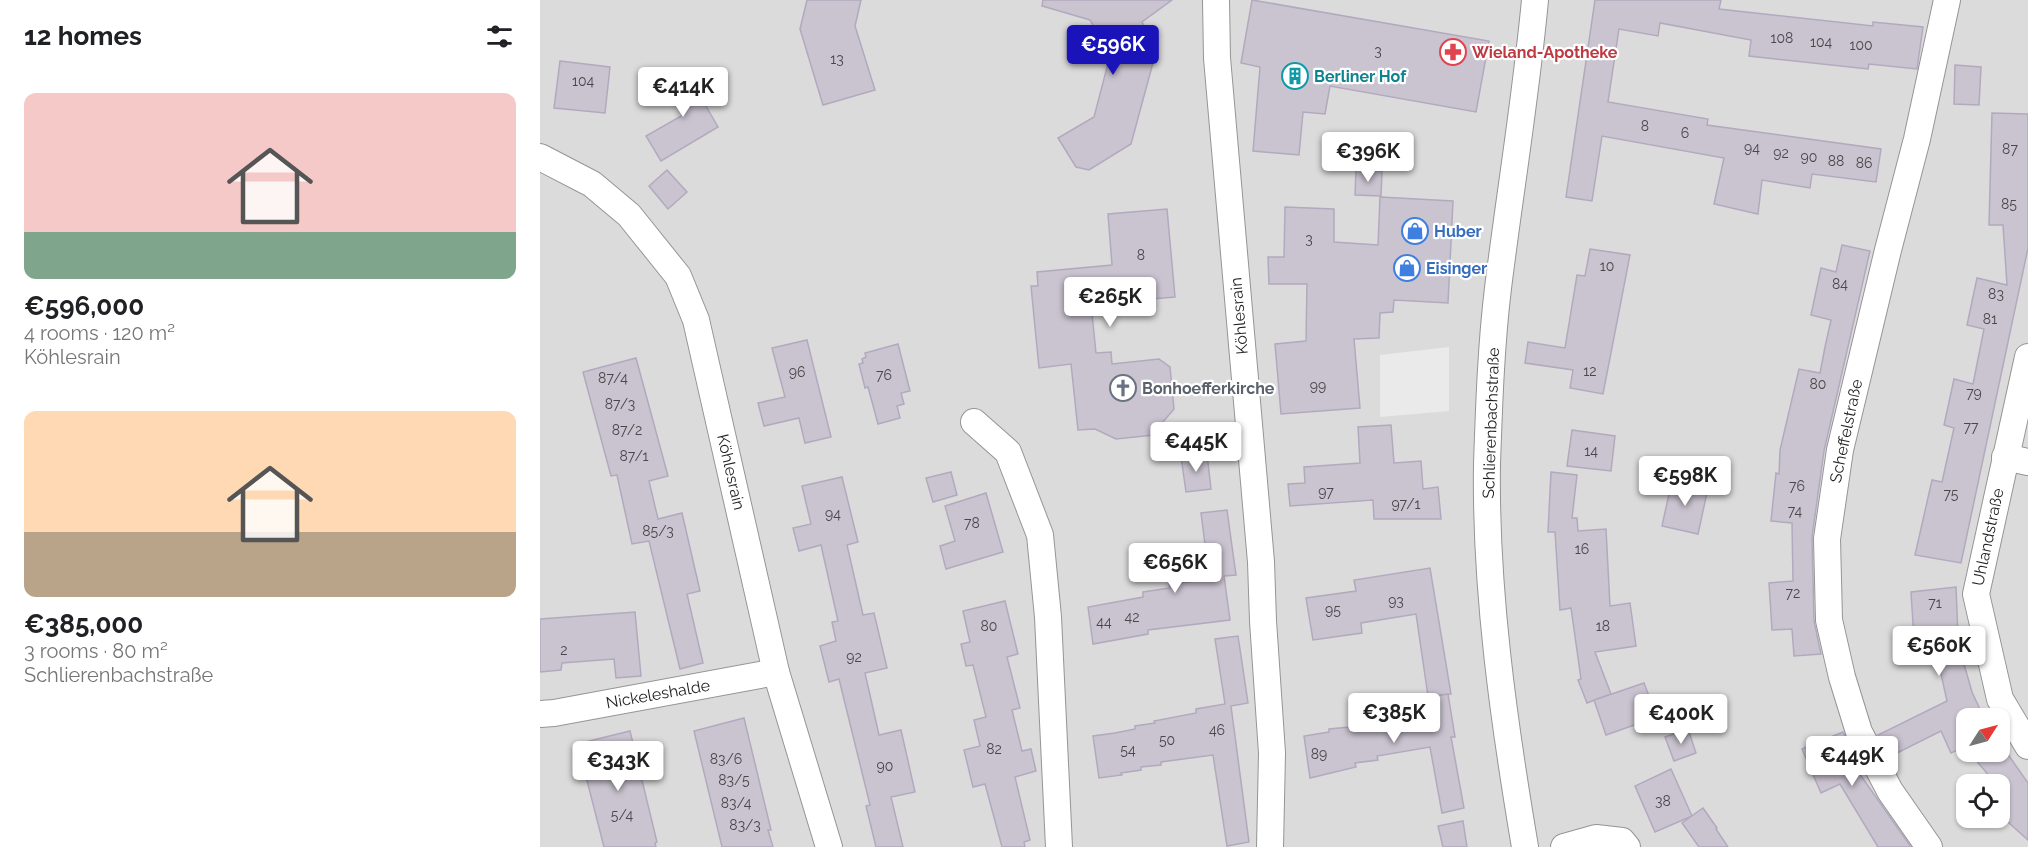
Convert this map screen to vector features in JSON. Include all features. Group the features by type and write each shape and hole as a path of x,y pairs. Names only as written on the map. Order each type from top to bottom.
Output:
{"street":[{"name":"Köhlesrain","path":"1216,0 1217,58 1261,562 1272,753 1270,847"},
{"name":"Schlierenbachstraße","path":"1525,847 1505,731 1490,551 1487,466 1498,290 1529,62 1535,0"},
{"name":"Scheffelstraße","path":"1929,847 1890,791 1859,732 1842,677 1829,620 1827,539 1840,450 1887,250 1917,139 1947,0"},
{"name":"Köhlesrain","path":"540,157 592,183 629,215 678,276 696,320 777,672 829,847"},
{"name":"Uhlandstraße","path":"2028,357 2016,459 1976,594 2000,699 2028,746"},
{"path":"974,422 1008,452 1040,535 1048,617 1059,847"},
{"name":"Nickeleshalde","path":"540,714 777,672"},
{"path":"1564,847 1596,838 1622,841 1627,847"}],"shaded area":[{"path":"540,0 2028,0 2028,847 540,847"},
{"path":"1449,347 1449,411 1380,417 1380,355"}],"building":[{"path":"807,0 861,0 855,26 875,90 823,105 800,29"},
{"path":"1043,0 1172,0 1142,22 1157,48 1131,144 1089,170 1076,167 1058,138 1094,117 1110,56 1090,20 1042,6"},
{"path":"1252,0 1489,41 1476,112 1330,86 1325,114 1303,112 1299,155 1253,151 1260,67 1241,63"},
{"path":"1595,0 1721,0 1719,9 1873,26 1873,22 1923,27 1917,69 1869,64 1868,69 1749,56 1751,40 1660,23 1658,36 1619,29 1608,102 1708,119 1707,125 1881,149 1876,182 1812,174 1810,188 1762,180 1758,214 1714,204 1724,158 1602,136 1592,201 1566,197"},
{"path":"560,61 610,67 605,113 554,108"},
{"path":"1955,65 1981,67 1979,105 1954,104"},
{"path":"684,68 718,127 661,161 646,136 683,115 663,80"},
{"path":"1992,113 2028,114 2028,248 1961,563 1915,555 1932,480 1942,482 1954,428 1944,425 1954,379 1973,384 1984,329 1967,325 1977,278 2007,285 2003,225 1989,225"},
{"path":"667,170 687,192 668,209 649,186"},
{"path":"1356,170 1382,171 1381,196 1355,195"},
{"path":"1380,197 1453,201 1448,303 1394,300 1393,312 1380,313 1379,338 1354,339 1360,408 1281,414 1275,344 1306,341 1307,284 1269,284 1268,257 1284,257 1285,207 1334,209 1334,242 1378,245"},
{"path":"1167,209 1175,297 1091,304 1096,353 1111,352 1112,364 1159,359 1170,367 1174,409 1162,423 1163,434 1116,439 1095,429 1078,430 1071,364 1039,368 1031,286 1038,286 1037,272 1112,265 1108,214"},
{"path":"1842,245 1870,251 1824,451 1812,537 1814,621 1821,654 1794,656 1792,629 1772,630 1769,583 1793,581 1792,523 1771,521 1776,473 1779,474 1780,450 1799,369 1820,373 1831,320 1811,315 1821,268 1836,272"},
{"path":"1590,249 1630,255 1603,394 1570,388 1573,370 1525,363 1528,342 1565,348 1577,275 1585,276"},
{"path":"807,340 831,437 805,443 799,418 764,426 758,403 785,397 772,348"},
{"path":"898,344 910,391 901,393 904,404 897,406 900,418 878,424 859,364 863,363 865,353"},
{"path":"636,358 668,476 649,481 658,519 682,513 700,591 687,594 703,663 680,669 649,541 632,544 617,475 611,476 583,372"},
{"path":"1391,425 1394,463 1421,461 1423,489 1438,487 1441,519 1374,519 1373,500 1290,506 1288,484 1305,483 1304,467 1360,463 1358,427"},
{"path":"1572,430 1615,436 1611,471 1567,466"},
{"path":"1207,454 1211,489 1186,492 1181,457"},
{"path":"951,472 957,495 933,502 926,478"},
{"path":"1551,472 1577,475 1572,518 1577,518 1578,531 1606,529 1610,606 1630,603 1636,646 1595,652 1611,694 1587,703 1578,680 1581,679 1571,608 1560,610 1555,532 1548,532"},
{"path":"842,477 858,542 847,545 863,615 874,613 887,668 865,673 879,735 901,730 915,792 891,797 903,847 876,847 866,806 870,805 839,679 829,682 820,646 836,641 832,622 838,621 821,545 799,551 793,528 811,524 802,486"},
{"path":"1672,480 1708,488 1698,534 1662,526"},
{"path":"986,493 1003,552 946,569 940,546 955,541 945,506"},
{"path":"1227,510 1236,575 1224,576 1230,620 1148,630 1148,634 1093,644 1088,607 1143,597 1143,592 1170,588 1169,584 1197,581 1196,578 1209,576 1201,513"},
{"path":"1430,568 1451,694 1428,696 1416,614 1361,623 1362,633 1313,640 1306,598 1356,591 1354,580"},
{"path":"1956,587 1958,636 1972,692 1979,708 1956,708 1956,751 1951,753 1941,731 1889,757 1878,735 1947,701 1933,638 1914,640 1911,592"},
{"path":"1005,601 1018,654 1007,657 1020,708 1012,710 1022,751 1031,749 1036,771 1015,777 1030,840 1024,842 1025,847 1002,847 985,784 973,787 964,750 980,746 974,720 986,717 973,665 966,666 961,644 970,642 963,611"},
{"path":"635,612 641,676 616,678 614,659 562,663 561,670 540,672 540,619"},
{"path":"1238,636 1248,703 1231,706 1249,842 1227,846 1213,755 1161,762 1161,765 1141,767 1141,770 1121,773 1122,775 1099,778 1093,736 1135,729 1135,726 1155,723 1154,721 1196,713 1196,709 1225,704 1215,639"},
{"path":"1644,683 1657,717 1606,735 1594,700"},
{"path":"1448,694 1455,737 1451,737 1464,808 1442,813 1430,747 1377,756 1378,760 1355,763 1356,767 1310,778 1304,736 1329,732 1329,729 1350,727 1349,723 1393,713 1392,709 1413,706 1412,700"},
{"path":"744,718 773,847 722,847 694,731"},
{"path":"1688,729 1696,753 1674,761 1665,737"},
{"path":"630,731 657,842 656,847 604,847 583,765 587,764 581,743"},
{"path":"1843,732 1863,771 1859,773 1911,847 1878,847 1840,784 1821,793 1802,749"},
{"path":"2010,757 2028,783 2028,840 2010,824 2010,774 1988,774 1977,762 2010,762"},
{"path":"1671,769 1692,816 1655,832 1635,786"},
{"path":"1703,808 1728,847 1699,847 1682,823"},
{"path":"1463,821 1467,847 1443,847 1438,826"}],"place":[{"name":"Wieland-Apotheke","path":"1453,52"},
{"name":"Berliner Hof","path":"1295,76"},
{"name":"Huber","path":"1415,231"},
{"name":"Eisinger","path":"1407,268"},
{"name":"Bonhoefferkirche","path":"1123,388"}]}
